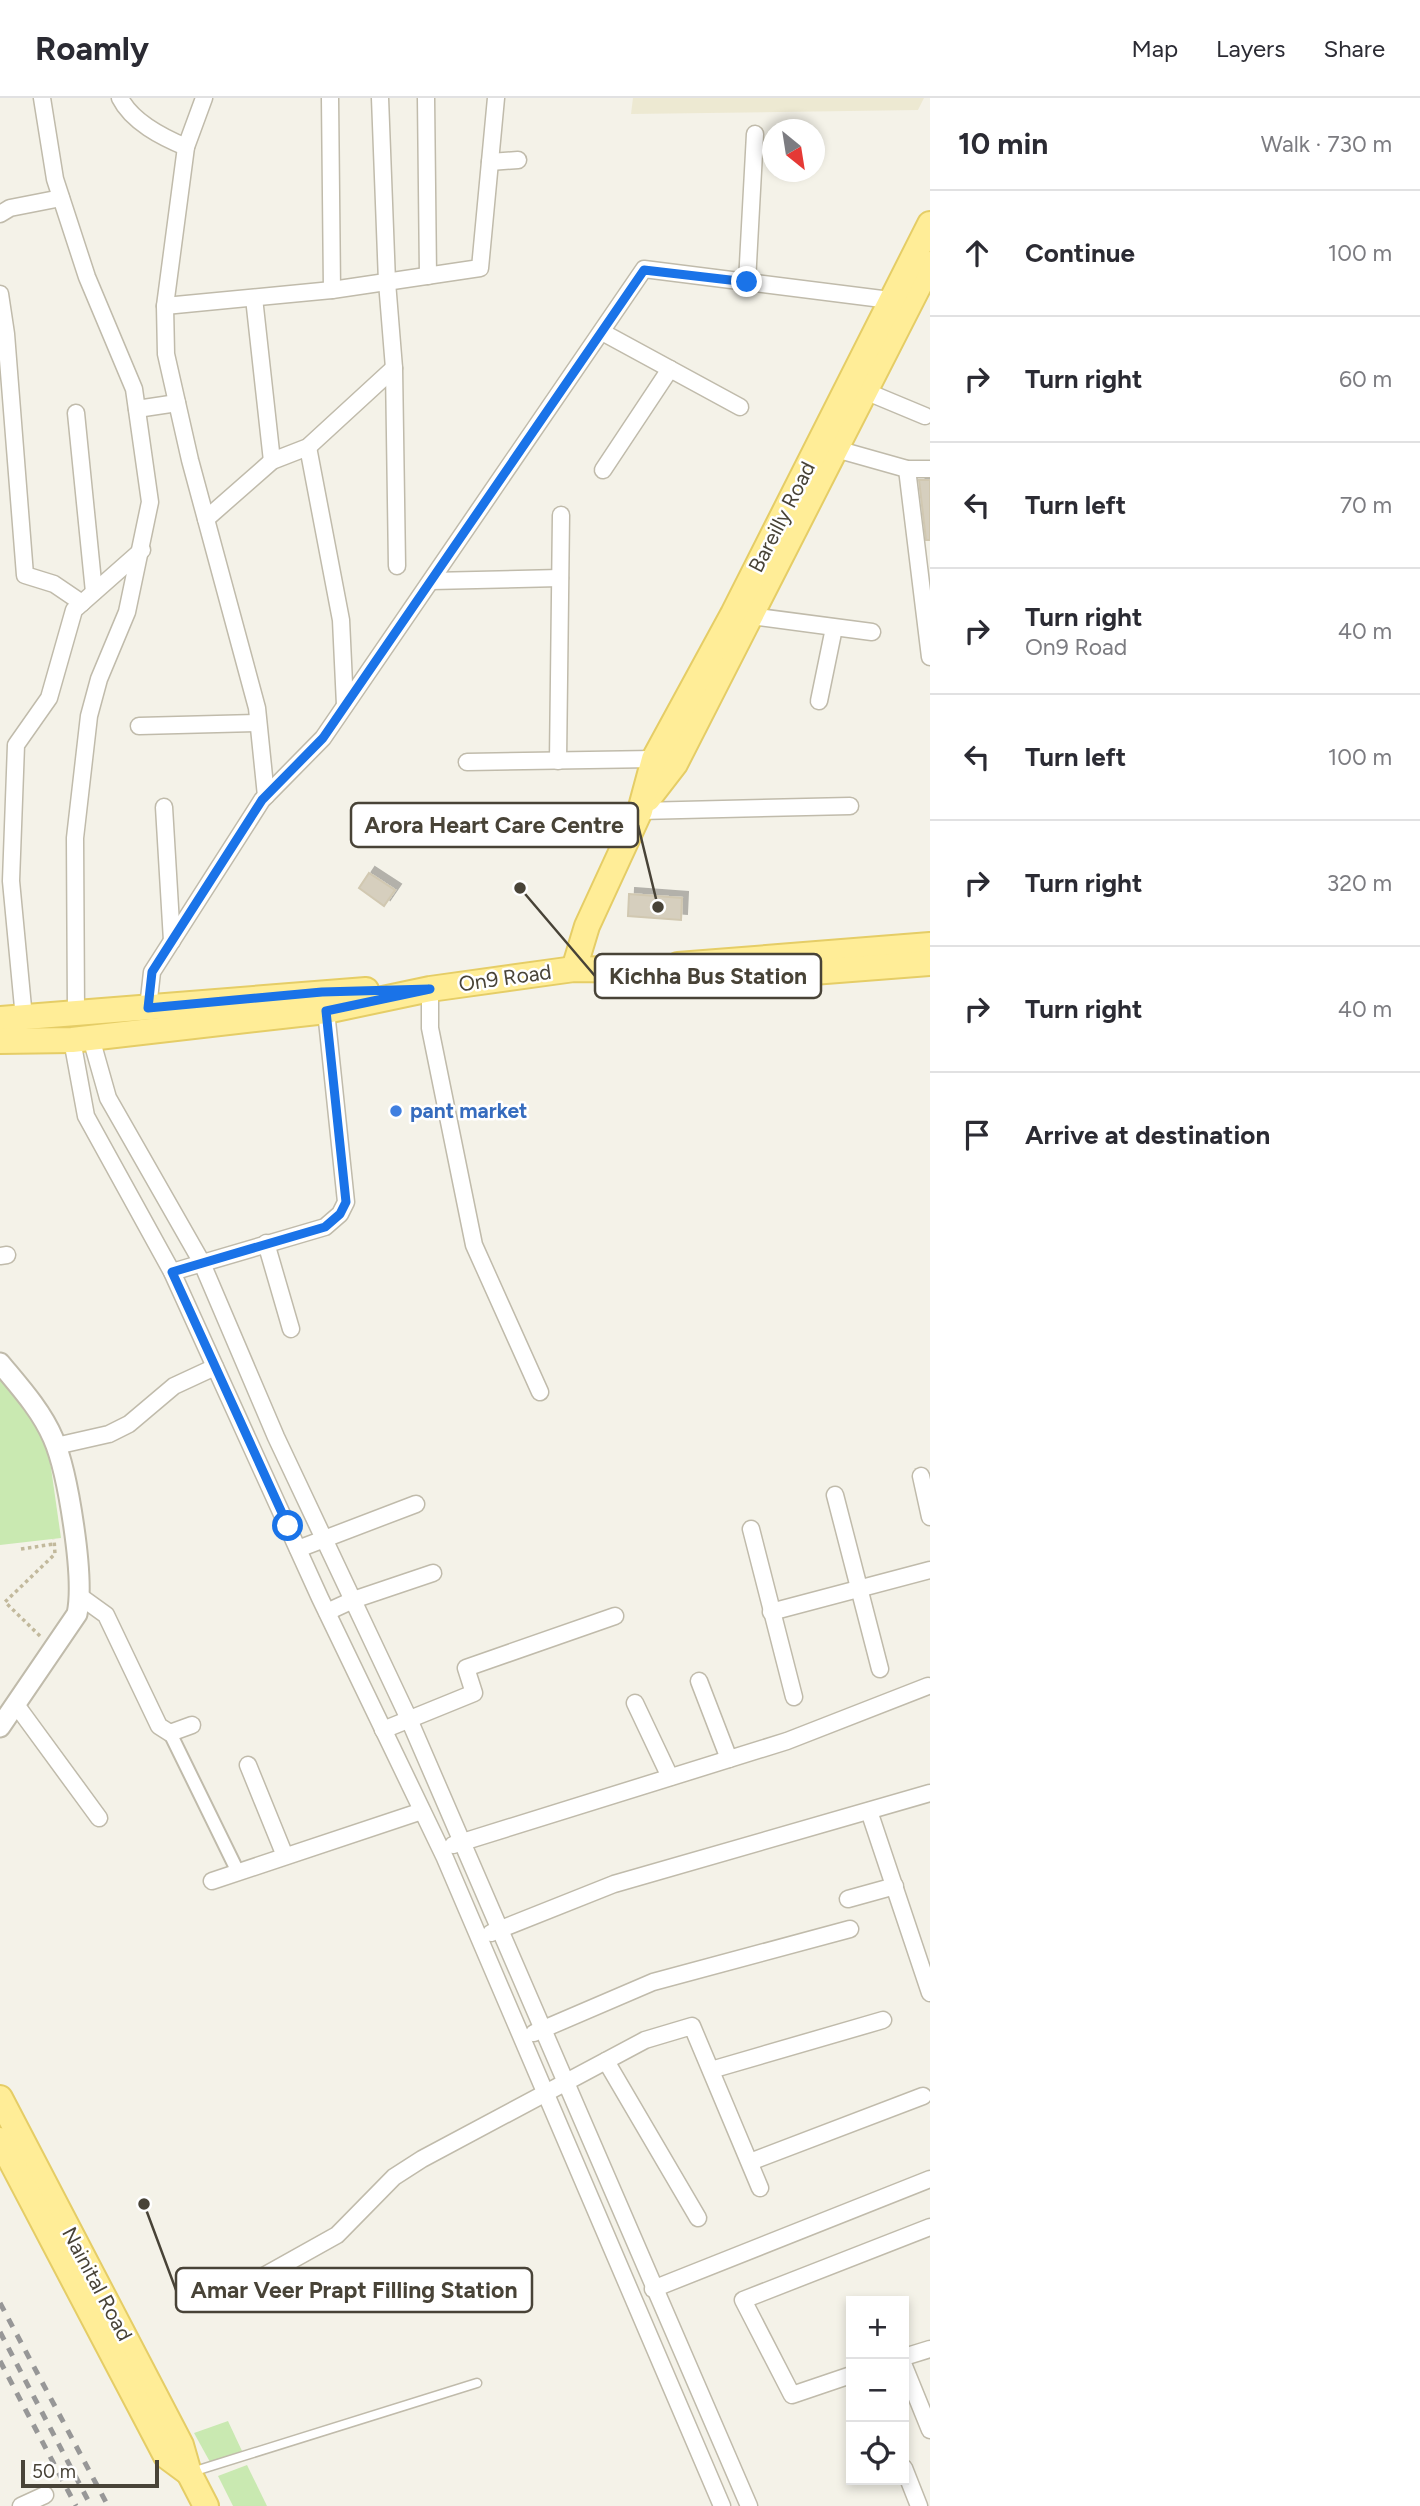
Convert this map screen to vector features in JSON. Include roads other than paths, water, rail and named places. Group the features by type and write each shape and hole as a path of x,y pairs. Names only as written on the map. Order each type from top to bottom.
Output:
{"main road":[{"name":"Bareilly Road","path":"573,969 587,926 640,811 654,759 733,614 930,224"},
{"name":"Bareilly Road","path":"640,811 675,764 930,264"},
{"path":"636,970 724,959 930,945"},
{"name":"On9 Road","path":"0,1041 82,1039 326,1011 430,989 573,969 636,970 723,979 930,963"},
{"path":"12,1019 322,992 430,989"},
{"name":"Nainital Road","path":"0,2098 181,2445 189,2473 206,2506"},
{"name":"Nainital Road","path":"0,2140 166,2456 189,2473"}],"street":[{"path":"42,98 55,179 61,198 87,277 134,389 150,502 127,612 99,679 89,716 75,838 76,1015"},
{"path":"120,98 124,107 158,135 186,147"},
{"path":"204,98 186,147 165,306 166,354 258,723 266,796"},
{"path":"330,98 331,290"},
{"path":"380,98 387,282 394,368 397,566"},
{"path":"426,98 428,276"},
{"path":"165,306 331,290 480,268 496,98"},
{"path":"747,282 755,134"},
{"path":"490,162 518,159"},
{"path":"0,215 10,208 61,198"},
{"path":"148,1008 152,972 266,796 323,738 644,270 890,300"},
{"path":"0,294 6,399 25,575 88,598"},
{"path":"254,298 272,461"},
{"path":"602,332 740,407"},
{"path":"206,519 272,461 308,447 394,368"},
{"path":"603,470 670,369"},
{"path":"865,391 925,416"},
{"path":"137,409 177,403"},
{"path":"76,414 88,598"},
{"path":"308,447 341,620 345,705"},
{"path":"836,449 907,469 930,469"},
{"path":"907,469 930,657"},
{"path":"558,761 561,515"},
{"path":"12,1019 11,881 16,745 49,698 74,610 142,550"},
{"path":"431,581 560,578"},
{"path":"751,616 872,632"},
{"path":"820,701 834,628"},
{"path":"139,726 258,723"},
{"path":"467,762 654,759"},
{"path":"640,811 850,806"},
{"path":"164,807 172,941"},
{"path":"430,989 430,1028 474,1245 540,1392"},
{"path":"172,1272 201,1261 325,1227 340,1214 346,1202 326,1011"},
{"path":"82,1039 108,1098 201,1261 323,1537 408,1717 749,2506"},
{"path":"82,1039 86,1116 172,1272 327,1612 441,1850 722,2506"},
{"path":"266,1243 291,1329"},
{"path":"0,1363 38,1411 56,1446 68,1498 64,1543 81,1597 77,1614 17,1706 0,1727"},
{"path":"56,1446 108,1434 129,1424 174,1386 215,1367"},
{"path":"920,1476 930,1517"},
{"path":"835,1496 880,1669"},
{"path":"298,1549 323,1537 416,1504"},
{"path":"751,1529 794,1698"},
{"path":"771,1612 930,1570"},
{"path":"327,1612 353,1600 433,1573"},
{"path":"81,1597 106,1615 159,1726 170,1734 238,1872"},
{"path":"383,1730 408,1717 474,1693 466,1668 615,1616"},
{"path":"699,1681 729,1759"},
{"path":"441,1850 788,1741 928,1686"},
{"path":"635,1703 670,1777"},
{"path":"17,1706 99,1818"},
{"path":"170,1734 192,1725"},
{"path":"248,1765 285,1856"},
{"path":"479,1938 614,1884 930,1793"},
{"path":"212,1881 422,1811"},
{"path":"869,1811 930,1993"},
{"path":"848,1899 895,1886"},
{"path":"522,2038 653,1982 850,1929"},
{"path":"711,2070 883,2020"},
{"path":"251,2283 337,2235 403,2171 645,2040 692,2026 760,2188"},
{"path":"606,2062 698,2218"},
{"path":"750,2162 923,2096"},
{"path":"653,2289 930,2179"},
{"path":"846,2377 792,2395 743,2300 930,2227"},
{"path":"909,2355 930,2349"},
{"path":"909,2378 930,2430"},
{"path":"909,2481 919,2506"},
{"path":"21,2506 45,2495"}],"lane":[{"path":"189,2473 477,2383"}],"railway":[{"path":"0,2303 108,2506"},
{"path":"0,2332 91,2506"},
{"path":"0,2361 76,2506"}],"place":[{"name":"Kichha Bus Station","path":"520,888"},
{"name":"Arora Heart Care Centre","path":"658,907"},
{"name":"pant market","path":"396,1111"},
{"name":"Amar Veer Prapt Filling Station","path":"144,2204"}]}
